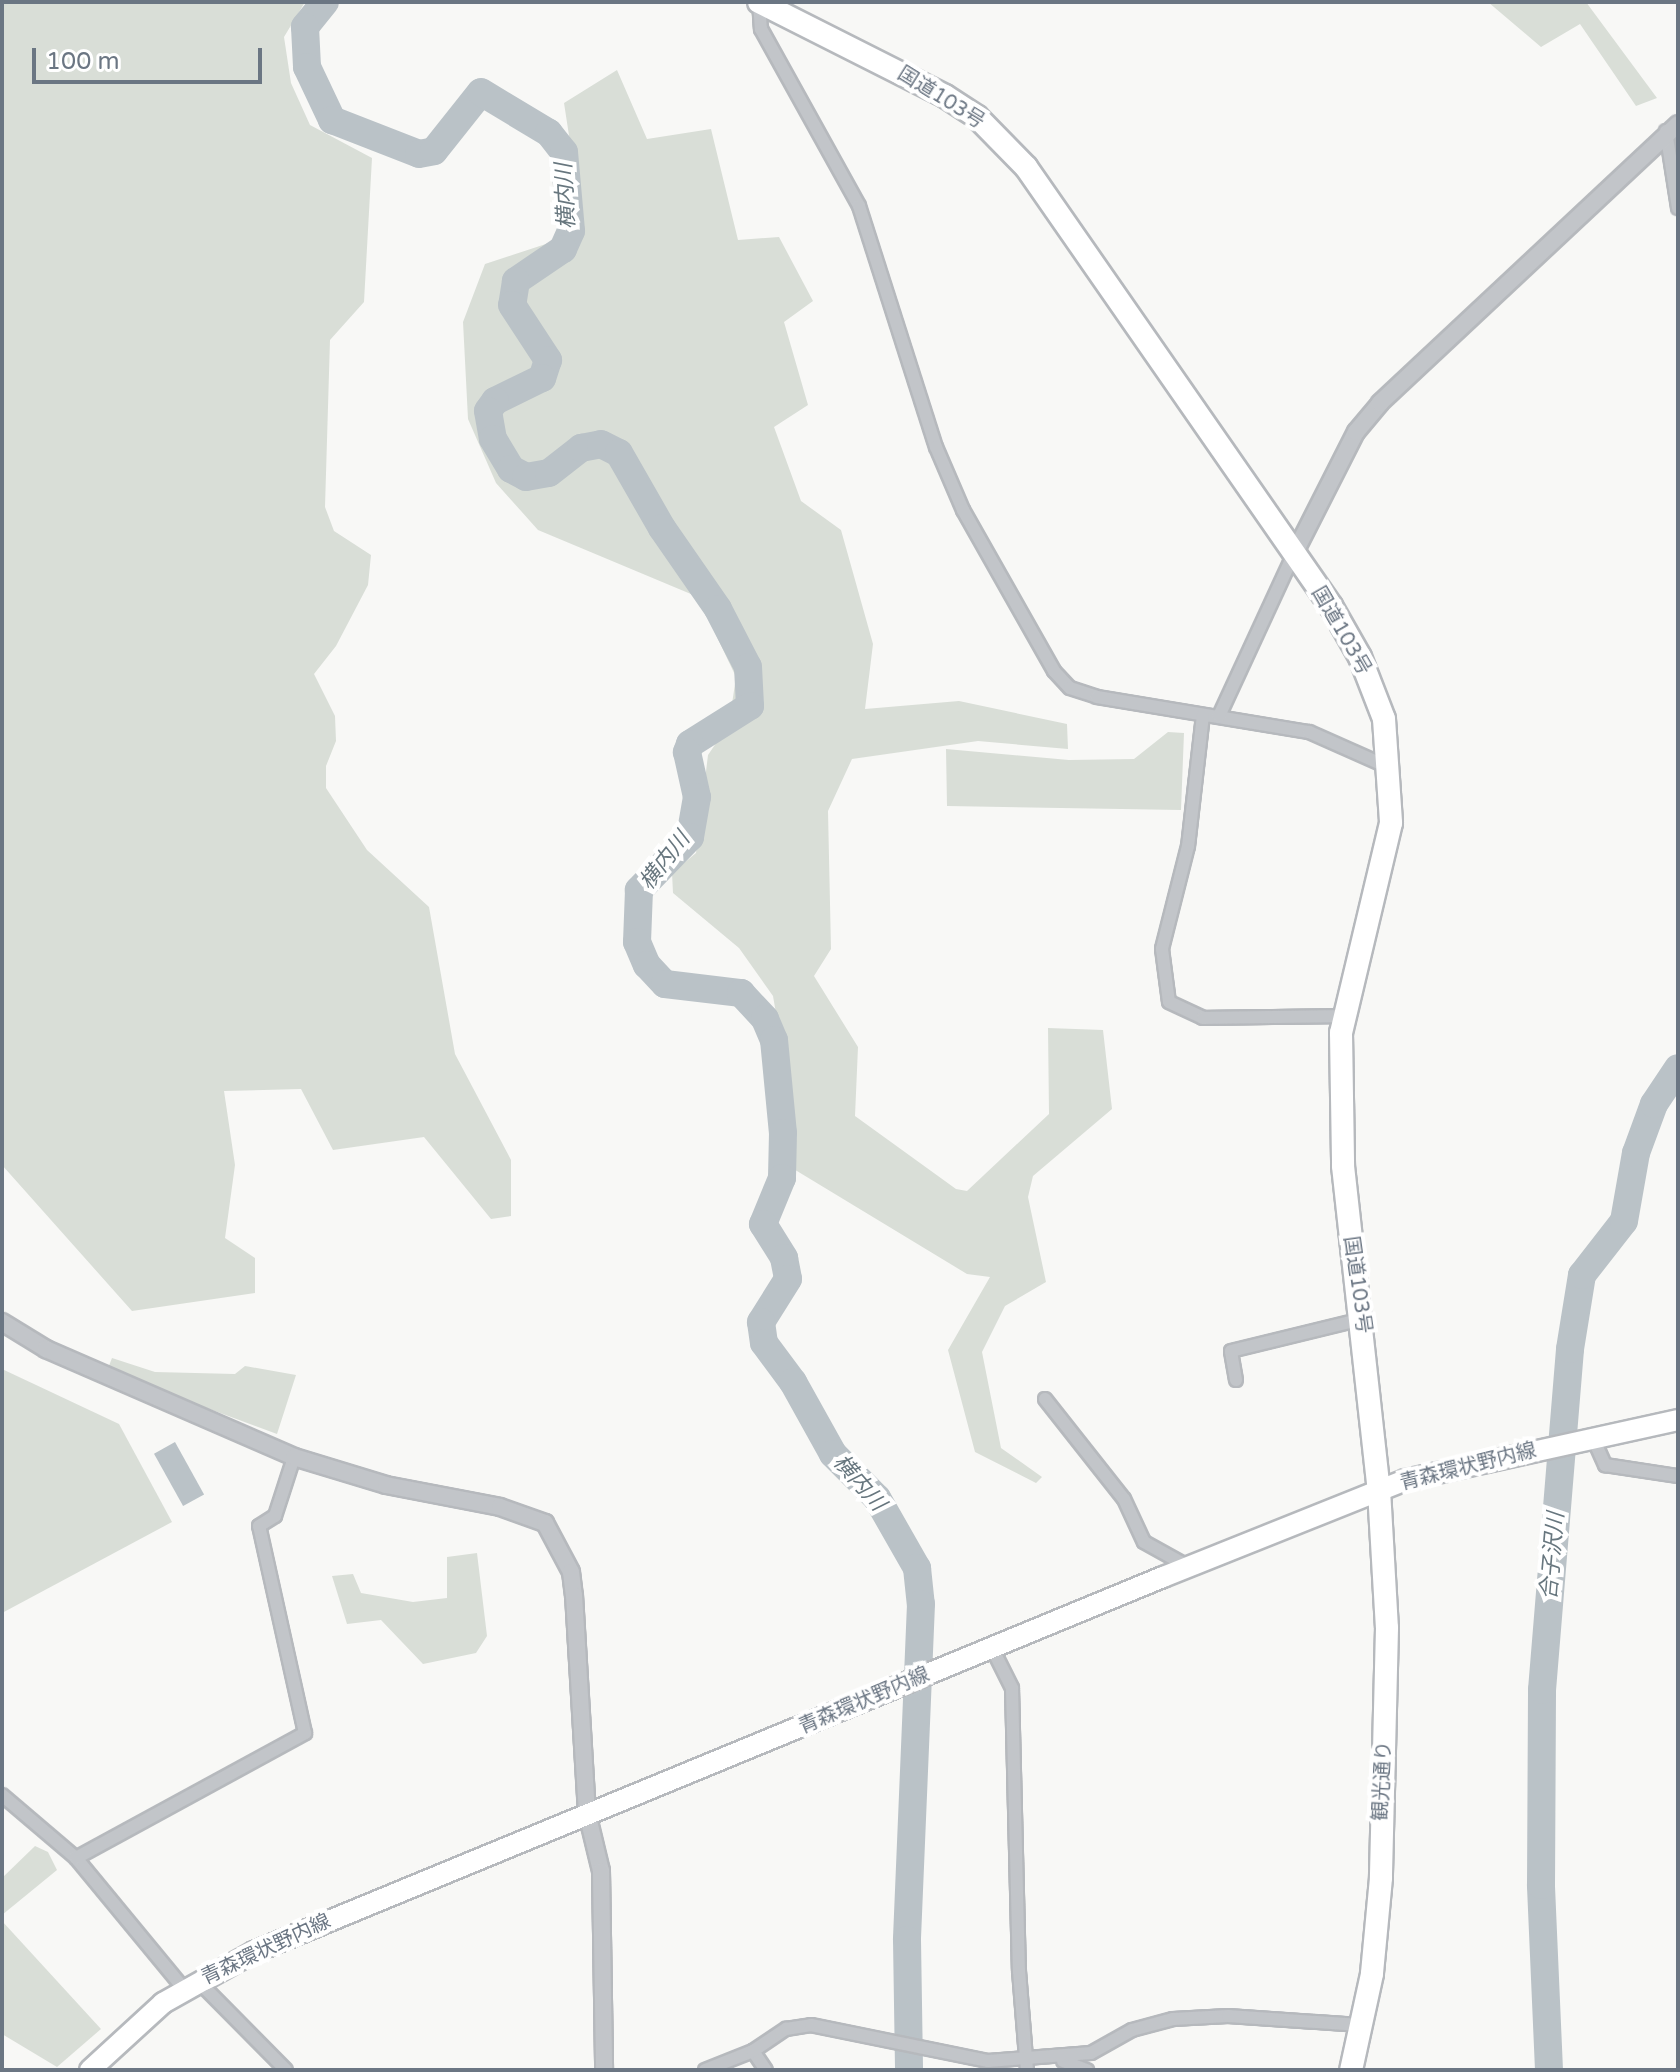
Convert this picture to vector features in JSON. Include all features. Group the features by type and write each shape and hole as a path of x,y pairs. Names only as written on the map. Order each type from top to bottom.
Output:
{"highway":[{"name":"国道103号","path":"759,2 945,96 997,135 1026,167 1294,554 1360,657 1384,719 1391,768 1386,849 1342,1016 1343,1166 1379,1490"},
{"name":"観光通り","path":"1351,2070 1372,1974 1381,1878 1387,1628 1379,1490"}],"main road":[{"name":"青森環状野内線","path":"90,2070 191,1985 284,1938 587,1813 1379,1490 1552,1447 1678,1420"}],"street":[{"path":"759,2 761,29 859,206 936,447 963,510 1054,671 1070,688 1097,697 1309,732 1362,751 1391,768"},
{"path":"1219,716 1294,554 1356,432 1380,403 1672,128"},
{"path":"1672,128 1678,208"},
{"path":"1203,715 1188,846 1162,949 1169,1002 1203,1018 1342,1016"},
{"path":"1236,1380 1231,1351 1362,1319"},
{"path":"2,1322 46,1349 294,1457 386,1485 500,1507 545,1523 571,1572 587,1813 601,1871 604,2070"},
{"path":"1045,1399 1124,1499 1144,1542 1189,1567"},
{"path":"1589,1439 1605,1465 1678,1476"},
{"path":"76,1858 305,1733 259,1526 275,1516 294,1457"},
{"path":"992,1648 1012,1688 1019,1971 1027,2064"},
{"path":"2,1795 76,1858 191,1985 286,2070"},
{"path":"705,2070 753,2051 786,2029 811,2025 945,2055 1027,2064 1091,2053 1132,2030 1173,2019 1228,2016 1360,2025"},
{"path":"753,2051 766,2070"},
{"path":"1060,2060 1087,2070"}],"shaded area":[{"path":"2,2 305,2 284,37 291,83 310,125 372,158 364,302 330,340 325,507 334,531 371,555 368,585 336,646 314,674 335,716 336,741 326,766 326,788 367,850 429,907 455,1054 511,1160 511,1216 491,1219 424,1137 333,1150 301,1089 224,1091 235,1165 225,1238 255,1258 255,1293 132,1311 2,1165"},
{"path":"1488,2 1586,2 1657,98 1636,106 1580,24 1541,47"},
{"path":"617,70 647,139 711,129 738,240 779,237 813,301 784,322 808,405 774,427 801,501 841,530 873,644 865,709 959,701 1067,724 1068,749 978,741 852,759 828,811 831,949 814,976 858,1047 855,1116 956,1189 967,1191 1049,1114 1048,1028 1103,1030 1112,1109 1033,1176 1028,1197 1046,1282 1005,1306 982,1352 1001,1448 1042,1477 1036,1483 975,1452 948,1350 990,1277 967,1274 792,1168 797,1134 773,996 739,948 673,893 672,873 696,853 708,755 729,724 736,677 698,597 538,530 496,483 468,419 463,322 485,264 558,240 580,207 564,103"},
{"path":"1168,732 1184,733 1181,810 947,806 946,749 1069,760 1134,759"},
{"path":"112,1358 155,1372 235,1374 245,1366 296,1375 277,1434 107,1371"},
{"path":"2,1369 119,1424 172,1522 2,1613"},
{"path":"175,1442 204,1494 183,1506 154,1454"},
{"path":"477,1553 487,1636 476,1653 423,1664 381,1620 347,1624 332,1576 353,1574 361,1593 413,1602 447,1598 447,1557"},
{"path":"35,1846 48,1852 57,1870 2,1915 2,1878"},
{"path":"2,1921 101,2029 57,2067 2,2034"}],"waterway":[{"name":"横内川","path":"325,2 305,27 307,67 332,120 419,154 434,151 481,92 549,133 564,152 571,231 563,249 516,281 512,305 548,360 542,378 495,401 488,411 493,439 511,469 526,477 549,473 581,448 601,444 619,453 662,528 718,609 748,667 750,706 690,744 687,752 697,797 690,837 639,890 637,942 647,965 665,984 741,993 765,1019 774,1040 783,1133 782,1178 763,1224 784,1258 788,1279 761,1322 764,1343 793,1382 833,1454 877,1498 917,1568 921,1604 907,1940 909,2070"},
{"name":"合子沢川","path":"1549,2070 1541,1885 1542,1690 1570,1349 1582,1275 1624,1221 1636,1153 1654,1104 1678,1068"}]}
